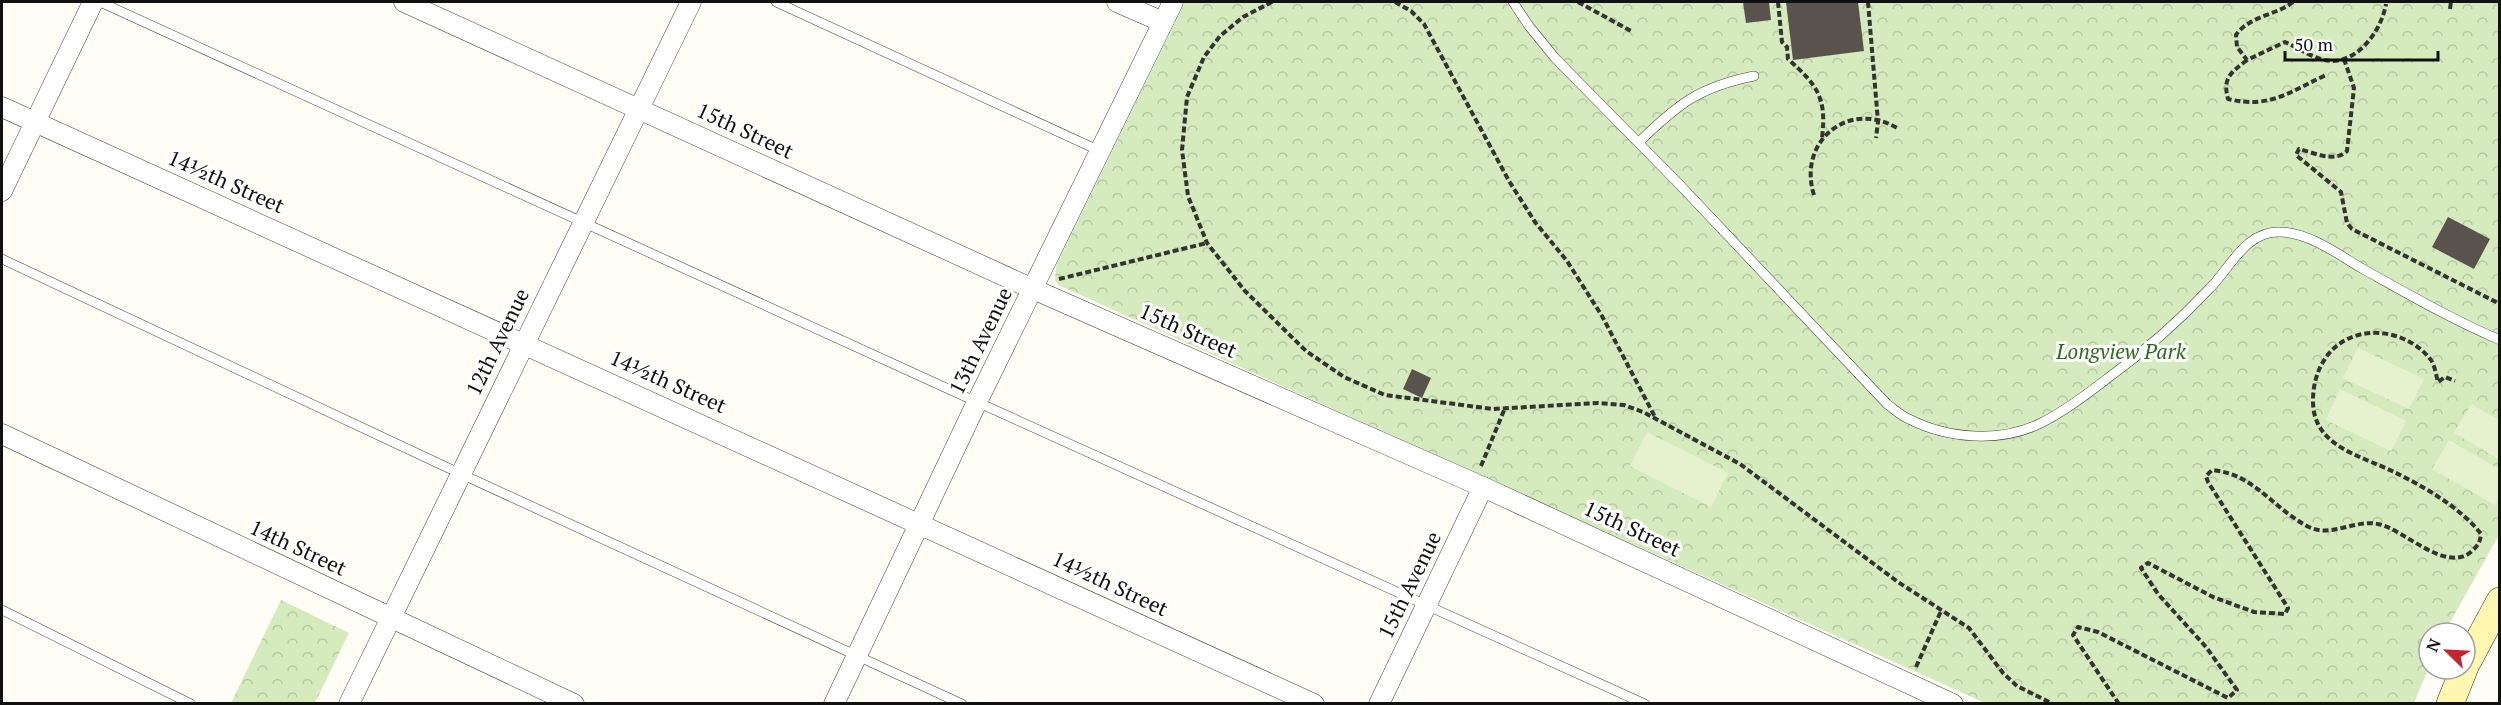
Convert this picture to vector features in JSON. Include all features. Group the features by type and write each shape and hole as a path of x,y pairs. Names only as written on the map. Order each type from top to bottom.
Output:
{"street":[{"path":"2,191 93,2"},
{"name":"15th Street","path":"404,2 1034,289 1478,485 1908,683 1927,698 1953,704"},
{"name":"12th Avenue","path":"349,704 392,618 459,473 525,344 691,2"},
{"path":"1117,2 1163,22"},
{"name":"13th Avenue","path":"834,704 977,402 1173,2"},
{"name":"14½th Street","path":"2,106 1314,704"},
{"name":"14th Street","path":"2,434 574,704"},
{"name":"15th Avenue","path":"1379,704 1428,604 1478,485"},
{"path":"2477,642 2499,601"},
{"path":"2450,704 2459,681"}],"lane":[{"path":"100,2 1645,704"},
{"path":"776,2 1100,151"},
{"path":"1513,2 1529,26 1555,57 1639,142 1887,404 1909,419 1933,428 1966,435 1990,436 2039,424 2071,406 2167,332 2225,273 2237,253 2250,241 2280,231 2300,235 2319,244 2423,302 2499,340"},
{"path":"1639,142 1690,98 1719,84 1754,76"},
{"path":"2,259 459,473 962,704"},
{"path":"2,610 191,704"}],"path":[{"path":"1272,2 1243,16 1220,36 1204,57 1187,97 1182,150 1188,196 1207,243 1245,291 1284,332 1334,371 1385,395 1493,409 1598,403 1624,405 1656,419 1740,464 1898,582 1969,628 2003,673 2017,686 2053,704"},
{"path":"1395,2 1412,11 1424,24 1509,182 1535,222 1567,261 1602,316 1656,419"},
{"path":"1578,2 1631,31"},
{"path":"1778,2 1782,42 1787,46 1788,59 1809,77 1817,88 1822,102 1822,138"},
{"path":"1868,2 1878,122 1876,138"},
{"path":"2247,60 2237,47 2236,35 2241,27 2285,8 2293,2"},
{"path":"2450,9 2451,2"},
{"path":"2326,75 2267,102 2246,103 2228,99 2227,82 2234,67 2285,42 2324,60 2344,59 2366,44 2384,17 2386,4"},
{"path":"2344,59 2354,88 2347,151 2341,157 2332,158 2299,149 2295,155 2341,192 2347,223 2352,229 2499,304"},
{"path":"1814,195 1810,168 1814,151 1822,138 1834,127 1845,123 1870,120 1897,128"},
{"path":"1056,280 1207,243"},
{"path":"2119,704 2073,635 2078,627 2098,632 2228,698 2237,690 2206,647 2158,594 2141,568 2148,562 2213,597 2254,612 2285,614 2288,608 2208,482 2205,476 2212,470 2241,477 2312,529 2328,531 2376,523 2437,554 2454,558 2467,556 2480,543 2481,534 2473,524 2420,486 2349,453 2329,440 2317,423 2313,412 2315,379 2323,362 2338,344 2361,334 2386,333 2410,340 2432,361 2438,382 2445,377 2455,381"},
{"path":"1478,485 1504,408"},
{"path":"1908,683 1941,611"}],"green space":[{"name":"Longview Park","path":"1185,2 2499,2 2499,535 2451,621 2417,621 2417,681 2423,681 2414,703 1985,703 1058,285 1055,280 1056,266"},
{"path":"2358,348 2424,379 2409,409 2343,378"},
{"path":"2340,389 2406,421 2391,451 2326,420"},
{"path":"2471,404 2499,420 2499,459 2454,433"},
{"path":"1647,432 1728,473 1711,507 1630,466"},
{"path":"2449,440 2499,469 2499,497 2495,505 2432,469"},
{"path":"281,600 349,633 315,703 231,703"}],"building":[{"path":"1743,2 1769,2 1771,20 1746,23"},
{"path":"1786,2 1858,2 1864,51 1793,60"},
{"path":"2448,217 2490,239 2474,269 2432,247"},
{"path":"1412,369 1431,378 1422,398 1403,389"}]}
